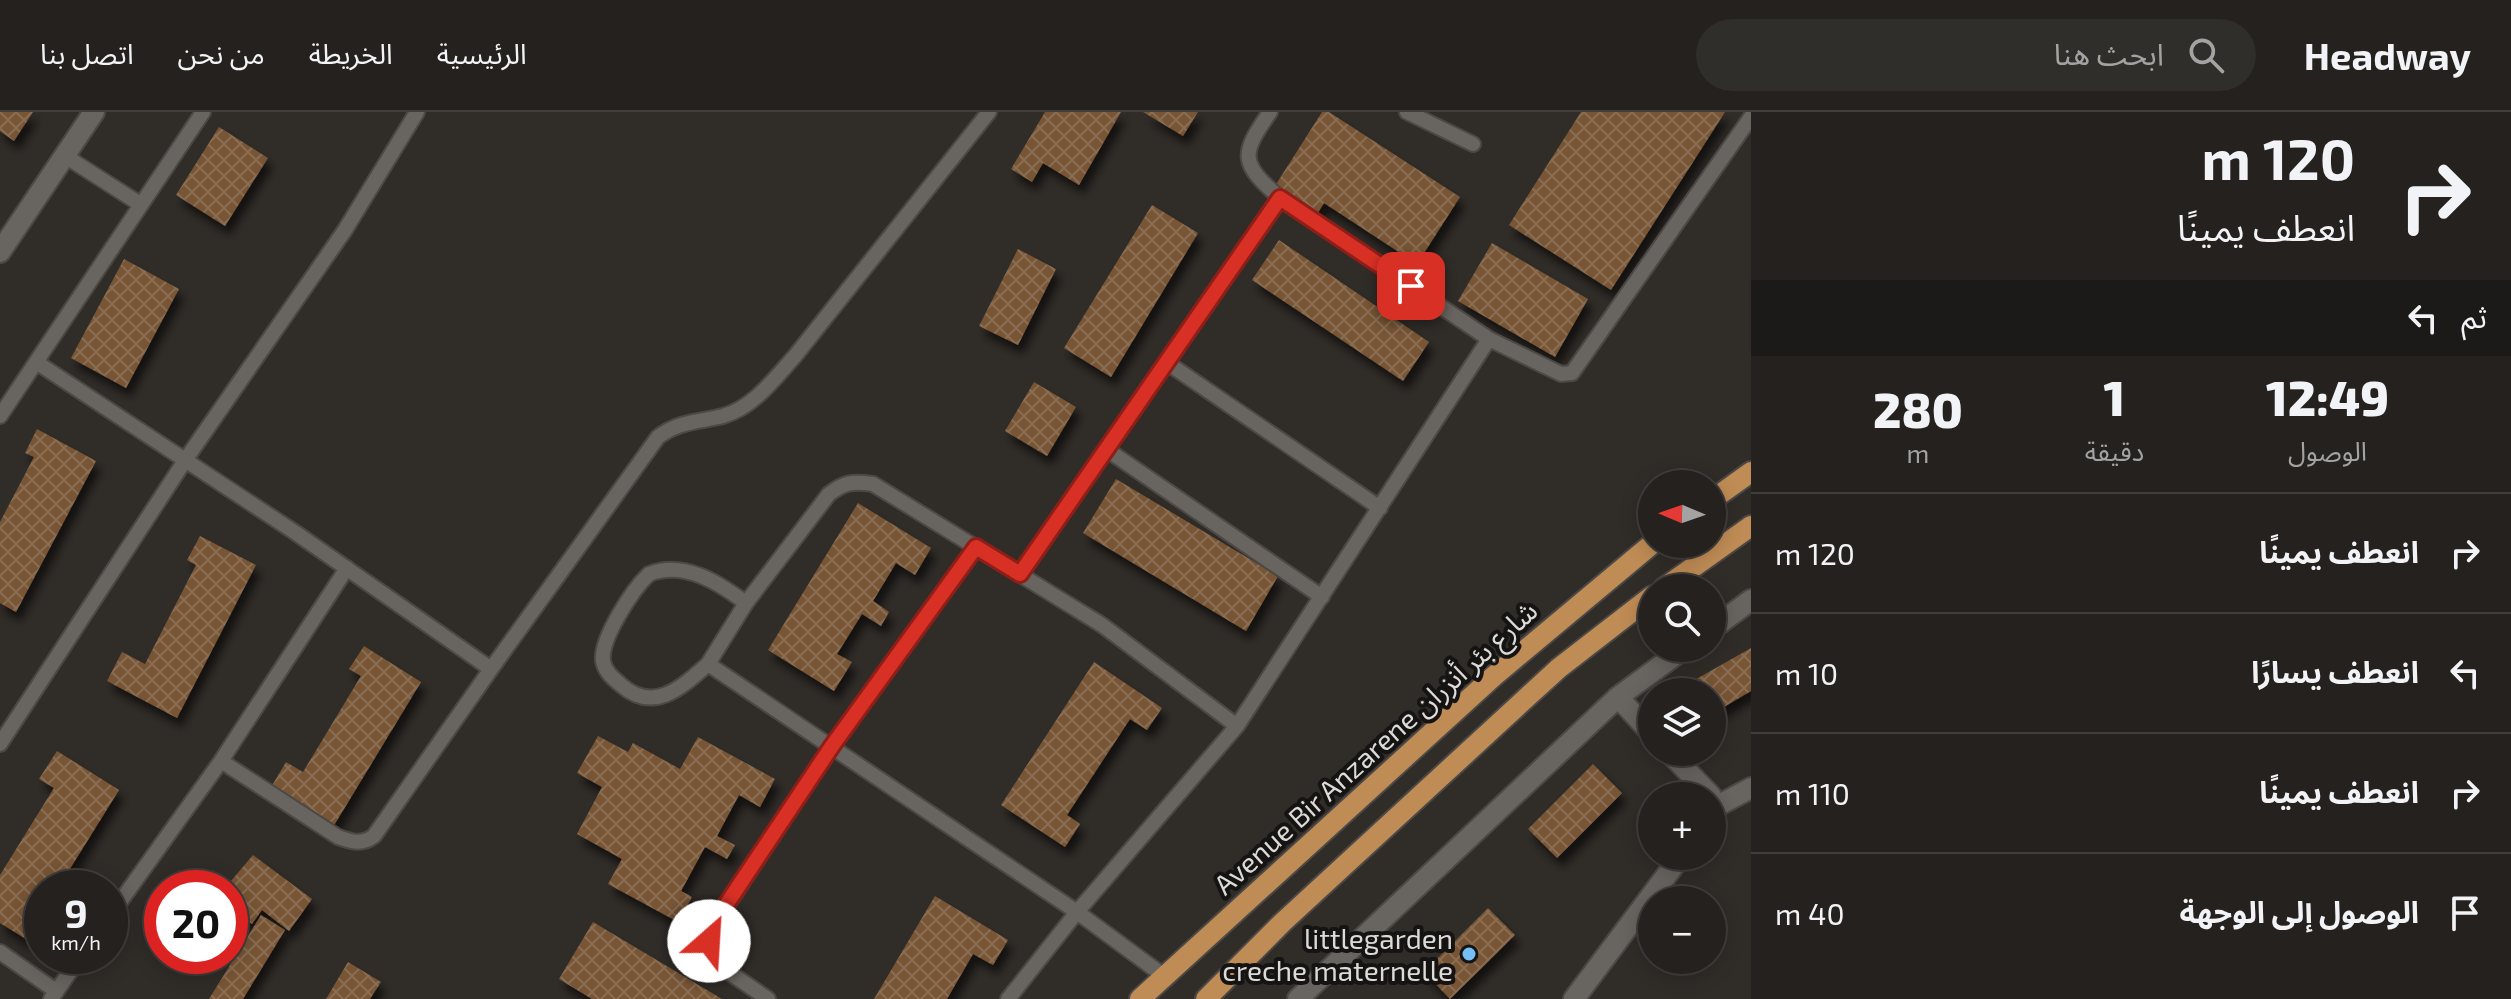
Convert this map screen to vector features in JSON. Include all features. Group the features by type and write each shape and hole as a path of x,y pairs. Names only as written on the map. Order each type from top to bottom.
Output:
{"main road":[{"path":"1726,490 1751,472"},
{"path":"1684,574 1751,526"},
{"name":"Avenue Bir Anzarene شارع بئر أنزران","path":"1140,999 1525,648 1638,555"},
{"path":"1206,999 1283,922 1559,668 1638,607"}],"street":[{"path":"0,252 94,112"},
{"path":"1726,619 1751,600"},
{"path":"1298,999 1618,697 1666,662"},
{"path":"1618,697 1638,719"},
{"path":"1681,766 1695,782"},
{"path":"1726,798 1751,788"},
{"path":"1574,999 1671,870"}],"lane":[{"path":"0,416 203,112"},
{"path":"0,744 186,459 345,230 417,112"},
{"path":"221,761 338,837 357,843 367,841 381,830 491,669 658,437 671,426 723,416 746,406 767,388 989,112"},
{"path":"1270,112 1251,140 1249,156 1255,176 1280,198 1489,339 1561,374 1572,373 1751,117"},
{"path":"1407,112 1473,144"},
{"path":"65,156 140,204"},
{"path":"1020,574 1280,198"},
{"path":"1008,999 1077,912 1237,726 1489,339"},
{"path":"36,362 186,459 491,669"},
{"path":"1166,362 1380,508"},
{"path":"1106,449 1322,597"},
{"path":"746,603 700,574 654,571 643,580 607,638 603,659 606,672 638,696 652,697 679,690 708,664 746,603 829,494 843,484 855,481 873,484 1102,625 1237,726"},
{"path":"768,999 714,962 709,952 711,930 832,746 976,547"},
{"path":"128,891 221,761 347,568"},
{"path":"708,664 1077,912 1164,976"},
{"path":"0,952 54,995 69,974"}],"building":[{"path":"0,112 33,112 14,141 0,131"},
{"path":"1045,112 1121,112 1079,185 1043,163 1032,182 1011,169"},
{"path":"1143,112 1198,112 1183,136"},
{"path":"1322,112 1329,112 1460,197 1417,264 1324,203 1316,216 1273,189"},
{"path":"1581,112 1725,112 1611,290 1509,225"},
{"path":"219,127 268,158 225,226 176,195"},
{"path":"1152,205 1198,233 1111,377 1064,348"},
{"path":"1279,240 1429,342 1403,381 1252,280"},
{"path":"1492,243 1588,299 1555,357 1458,301"},
{"path":"1018,249 1056,269 1018,345 979,326"},
{"path":"124,259 179,289 126,388 71,358"},
{"path":"1034,382 1076,407 1047,456 1005,431"},
{"path":"37,429 96,461 16,612 0,603 0,522 34,457 25,453"},
{"path":"1116,479 1278,576 1246,631 1083,533"},
{"path":"858,503 931,548 915,575 896,563 873,601 889,612 881,626 862,614 837,654 852,662 834,691 768,650"},
{"path":"200,536 256,565 177,718 107,681 122,652 145,664 196,565 187,560"},
{"path":"364,646 421,682 333,827 270,789 286,762 303,772 361,676 349,669"},
{"path":"1751,648 1751,691 1726,706 1726,678 1698,678"},
{"path":"1094,662 1162,708 1147,730 1130,719 1067,815 1080,824 1065,847 1001,805"},
{"path":"598,736 628,752 633,743 680,769 698,737 775,779 760,807 739,795 717,836 735,845 727,859 705,847 681,891 692,897 678,922 608,884 622,859 577,834 602,787 577,773"},
{"path":"57,751 119,790 69,870 24,870 24,938 0,923 0,875 54,788 39,779"},
{"path":"1593,764 1622,793 1557,858 1528,829"},
{"path":"253,855 312,899 289,931 262,910 252,924 248,921 248,870 240,870"},
{"path":"935,896 1008,940 993,965 973,954 947,999 874,999"},
{"name":"littlegarden creche maternelle","path":"1488,908 1515,935 1450,999 1424,972"},
{"path":"261,915 285,930 243,999 209,999 224,974 248,974 248,936"},
{"path":"593,922 722,999 592,999 559,979"},
{"path":"348,962 381,982 370,999 326,999"}],"place":[{"name":"littlegarden creche maternelle","path":"1469,954"}],"route":[{"path":"709,941 716,920 832,746 976,547 1020,574 1280,198 1411,286"}]}
